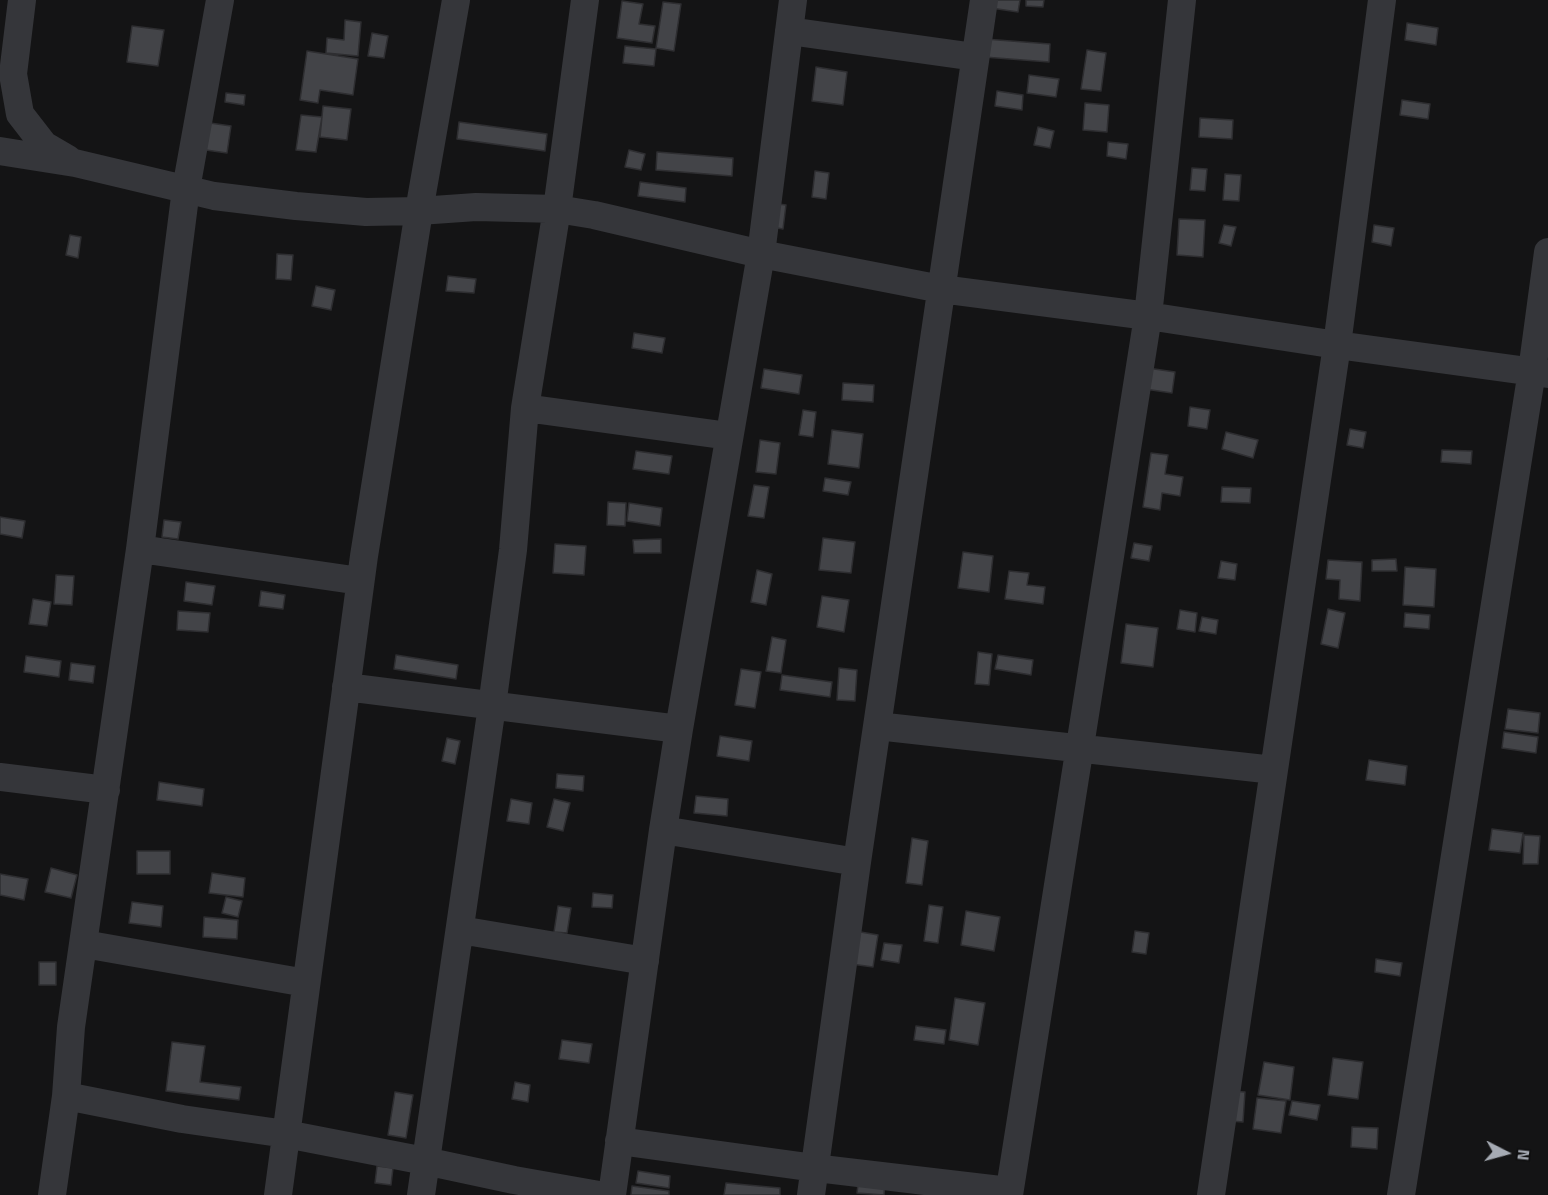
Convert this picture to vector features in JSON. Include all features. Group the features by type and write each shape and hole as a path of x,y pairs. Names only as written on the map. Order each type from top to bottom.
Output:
{"street":[{"path":"22,0 13,74 20,114 44,145 75,163"},
{"path":"52,1195 66,1096 72,1027 140,549 186,189 220,0"},
{"path":"278,1195 360,581 419,211 456,0"},
{"path":"421,1195 513,550 525,408 557,209 585,0"},
{"path":"612,1195 663,830 761,254 793,0"},
{"path":"813,1182 857,862 984,0"},
{"path":"620,1141 813,1182 1009,1193 1148,316 1182,0"},
{"path":"1211,1195 1337,345 1382,0"},
{"path":"789,31 975,57"},
{"path":"0,155 75,163 214,196 296,206 366,212 476,207 557,209 594,215 761,254 941,289 1148,316 1540,373"},
{"path":"1401,1195 1540,373 1548,252"},
{"path":"525,408 729,436"},
{"path":"140,549 360,581"},
{"path":"346,687 679,729"},
{"path":"877,726 1274,770"},
{"path":"0,777 106,790"},
{"path":"663,830 857,862"},
{"path":"460,930 645,960"},
{"path":"84,944 306,982"},
{"path":"66,1096 182,1119 286,1134 599,1195"}],"building":[{"path":"985,0 1020,0 1018,12 984,7"},
{"path":"1026,0 1044,0 1043,7 1026,6"},
{"path":"622,1 643,4 639,24 655,26 652,43 617,38"},
{"path":"663,2 681,4 674,51 656,48"},
{"path":"345,20 361,22 358,56 326,53 327,38 344,40"},
{"path":"1407,23 1438,28 1436,45 1405,40"},
{"path":"132,26 164,30 158,66 127,62"},
{"path":"372,33 388,36 384,58 368,56"},
{"path":"985,39 1050,44 1049,62 984,57"},
{"path":"625,46 656,49 654,66 623,63"},
{"path":"1087,50 1106,53 1101,91 1081,89"},
{"path":"307,51 358,59 353,95 320,90 318,103 300,100"},
{"path":"816,67 847,72 843,105 812,101"},
{"path":"1029,75 1059,79 1056,97 1027,93"},
{"path":"997,91 1023,95 1022,110 995,106"},
{"path":"226,93 245,95 244,105 225,102"},
{"path":"1402,100 1430,104 1428,119 1400,115"},
{"path":"1085,103 1109,105 1107,132 1083,130"},
{"path":"323,106 351,109 347,140 320,137"},
{"path":"301,115 322,117 316,152 296,150"},
{"path":"1200,118 1233,120 1232,139 1199,137"},
{"path":"203,122 231,126 227,153 199,149"},
{"path":"459,122 547,134 545,151 457,139"},
{"path":"1038,127 1054,131 1050,148 1034,145"},
{"path":"1108,142 1128,144 1126,159 1107,156"},
{"path":"629,150 645,154 641,170 625,167"},
{"path":"657,152 733,158 732,176 656,170"},
{"path":"1192,168 1207,169 1205,191 1190,190"},
{"path":"815,171 829,173 826,199 812,197"},
{"path":"1225,174 1241,175 1239,201 1223,200"},
{"path":"640,182 686,188 685,202 638,196"},
{"path":"763,202 786,205 783,229 760,225"},
{"path":"1179,219 1205,220 1203,257 1177,255"},
{"path":"1224,225 1236,227 1231,246 1219,243"},
{"path":"1374,225 1394,228 1391,246 1372,242"},
{"path":"70,235 81,237 78,258 66,255"},
{"path":"277,254 293,255 291,280 276,279"},
{"path":"448,276 476,279 474,293 446,291"},
{"path":"316,286 335,290 331,310 312,306"},
{"path":"634,333 665,338 662,353 632,348"},
{"path":"1141,367 1175,372 1172,393 1138,388"},
{"path":"764,369 802,375 799,394 761,388"},
{"path":"843,383 874,385 873,402 842,400"},
{"path":"1190,407 1210,410 1207,429 1188,426"},
{"path":"803,410 816,412 813,437 799,435"},
{"path":"1350,429 1366,432 1363,448 1347,445"},
{"path":"832,430 863,434 859,468 828,464"},
{"path":"1226,432 1258,440 1253,458 1222,449"},
{"path":"760,440 780,443 776,474 756,472"},
{"path":"1442,450 1472,451 1471,464 1441,462"},
{"path":"636,451 672,456 669,474 633,469"},
{"path":"1151,453 1168,455 1165,474 1183,477 1180,496 1162,493 1160,510 1143,507"},
{"path":"825,478 851,482 848,495 823,491"},
{"path":"754,485 769,487 764,518 748,516"},
{"path":"1222,487 1251,488 1250,503 1221,502"},
{"path":"608,502 626,503 625,526 607,525"},
{"path":"629,503 662,508 660,526 627,521"},
{"path":"0,517 25,521 22,538 0,534"},
{"path":"164,520 181,522 178,539 162,537"},
{"path":"823,538 855,542 851,573 819,570"},
{"path":"661,539 661,553 634,553 633,540"},
{"path":"1134,543 1152,546 1149,561 1131,558"},
{"path":"555,544 586,546 584,575 553,573"},
{"path":"963,552 993,556 989,592 958,588"},
{"path":"1396,559 1397,571 1372,571 1372,560"},
{"path":"1328,560 1362,562 1360,601 1339,599 1340,580 1326,579"},
{"path":"1221,561 1237,564 1235,580 1218,578"},
{"path":"1405,567 1436,569 1434,607 1403,605"},
{"path":"757,570 772,574 766,605 751,602"},
{"path":"1009,571 1029,573 1027,585 1045,587 1043,604 1005,599"},
{"path":"56,575 74,576 72,605 54,604"},
{"path":"186,582 215,586 212,605 184,601"},
{"path":"261,591 285,595 283,609 259,606"},
{"path":"822,596 849,600 844,632 817,627"},
{"path":"33,599 51,602 47,626 29,624"},
{"path":"1328,609 1345,613 1338,648 1321,644"},
{"path":"1180,610 1197,613 1195,632 1177,629"},
{"path":"178,611 210,613 208,632 177,630"},
{"path":"1405,613 1430,615 1429,629 1404,627"},
{"path":"1202,617 1218,620 1216,634 1199,631"},
{"path":"1126,624 1158,628 1153,667 1121,663"},
{"path":"772,637 786,640 781,673 766,671"},
{"path":"978,652 992,654 989,685 975,684"},
{"path":"396,655 458,665 456,679 394,669"},
{"path":"998,655 1033,660 1031,675 995,669"},
{"path":"26,656 61,661 59,677 24,672"},
{"path":"71,663 95,666 93,683 69,680"},
{"path":"839,668 857,670 855,701 837,700"},
{"path":"741,669 761,672 755,708 735,705"},
{"path":"782,675 832,682 830,697 780,690"},
{"path":"1508,709 1540,713 1538,733 1505,729"},
{"path":"1504,732 1538,737 1536,753 1502,748"},
{"path":"720,736 752,741 749,761 717,756"},
{"path":"447,738 460,741 455,764 442,761"},
{"path":"1369,760 1407,766 1405,785 1366,780"},
{"path":"557,774 584,776 583,791 556,788"},
{"path":"159,782 204,789 202,806 157,800"},
{"path":"696,796 728,799 727,816 694,813"},
{"path":"511,799 532,803 529,824 507,821"},
{"path":"554,799 570,803 563,831 547,827"},
{"path":"1492,829 1523,833 1520,853 1489,850"},
{"path":"1524,835 1540,836 1538,864 1523,864"},
{"path":"912,838 928,841 922,885 906,883"},
{"path":"137,851 170,851 170,874 137,874"},
{"path":"51,868 77,875 71,898 45,892"},
{"path":"212,873 245,878 243,897 209,893"},
{"path":"0,874 28,879 24,900 0,895"},
{"path":"593,893 613,895 612,908 592,907"},
{"path":"226,897 242,901 238,917 222,913"},
{"path":"132,902 163,906 161,927 129,923"},
{"path":"929,905 943,907 938,943 924,941"},
{"path":"558,906 571,908 567,933 554,932"},
{"path":"966,911 1000,917 994,951 961,945"},
{"path":"204,917 238,920 237,939 203,937"},
{"path":"849,930 878,935 873,967 844,963"},
{"path":"1135,931 1149,933 1146,954 1132,952"},
{"path":"884,943 902,945 899,963 881,960"},
{"path":"1376,959 1402,963 1400,976 1375,972"},
{"path":"39,962 56,962 56,985 39,985"},
{"path":"955,998 985,1003 978,1045 949,1040"},
{"path":"916,1026 946,1030 944,1044 914,1040"},
{"path":"562,1040 592,1044 589,1063 559,1059"},
{"path":"172,1042 205,1046 200,1082 241,1087 239,1100 166,1091"},
{"path":"1333,1058 1363,1062 1358,1099 1328,1095"},
{"path":"1264,1062 1294,1067 1290,1100 1258,1095"},
{"path":"515,1082 530,1085 528,1102 512,1099"},
{"path":"1231,1091 1245,1092 1243,1122 1229,1121"},
{"path":"395,1092 413,1095 406,1138 388,1135"},
{"path":"1257,1098 1286,1101 1281,1133 1253,1129"},
{"path":"1292,1101 1320,1105 1317,1120 1289,1115"},
{"path":"1352,1127 1378,1128 1377,1149 1351,1147"},
{"path":"377,1166 393,1168 391,1185 375,1183"},
{"path":"638,1171 670,1176 669,1188 636,1183"},
{"path":"859,1176 885,1180 884,1195 857,1193"},
{"path":"726,1183 780,1188 780,1195 724,1195"},
{"path":"632,1186 669,1191 669,1195 631,1195"}]}
